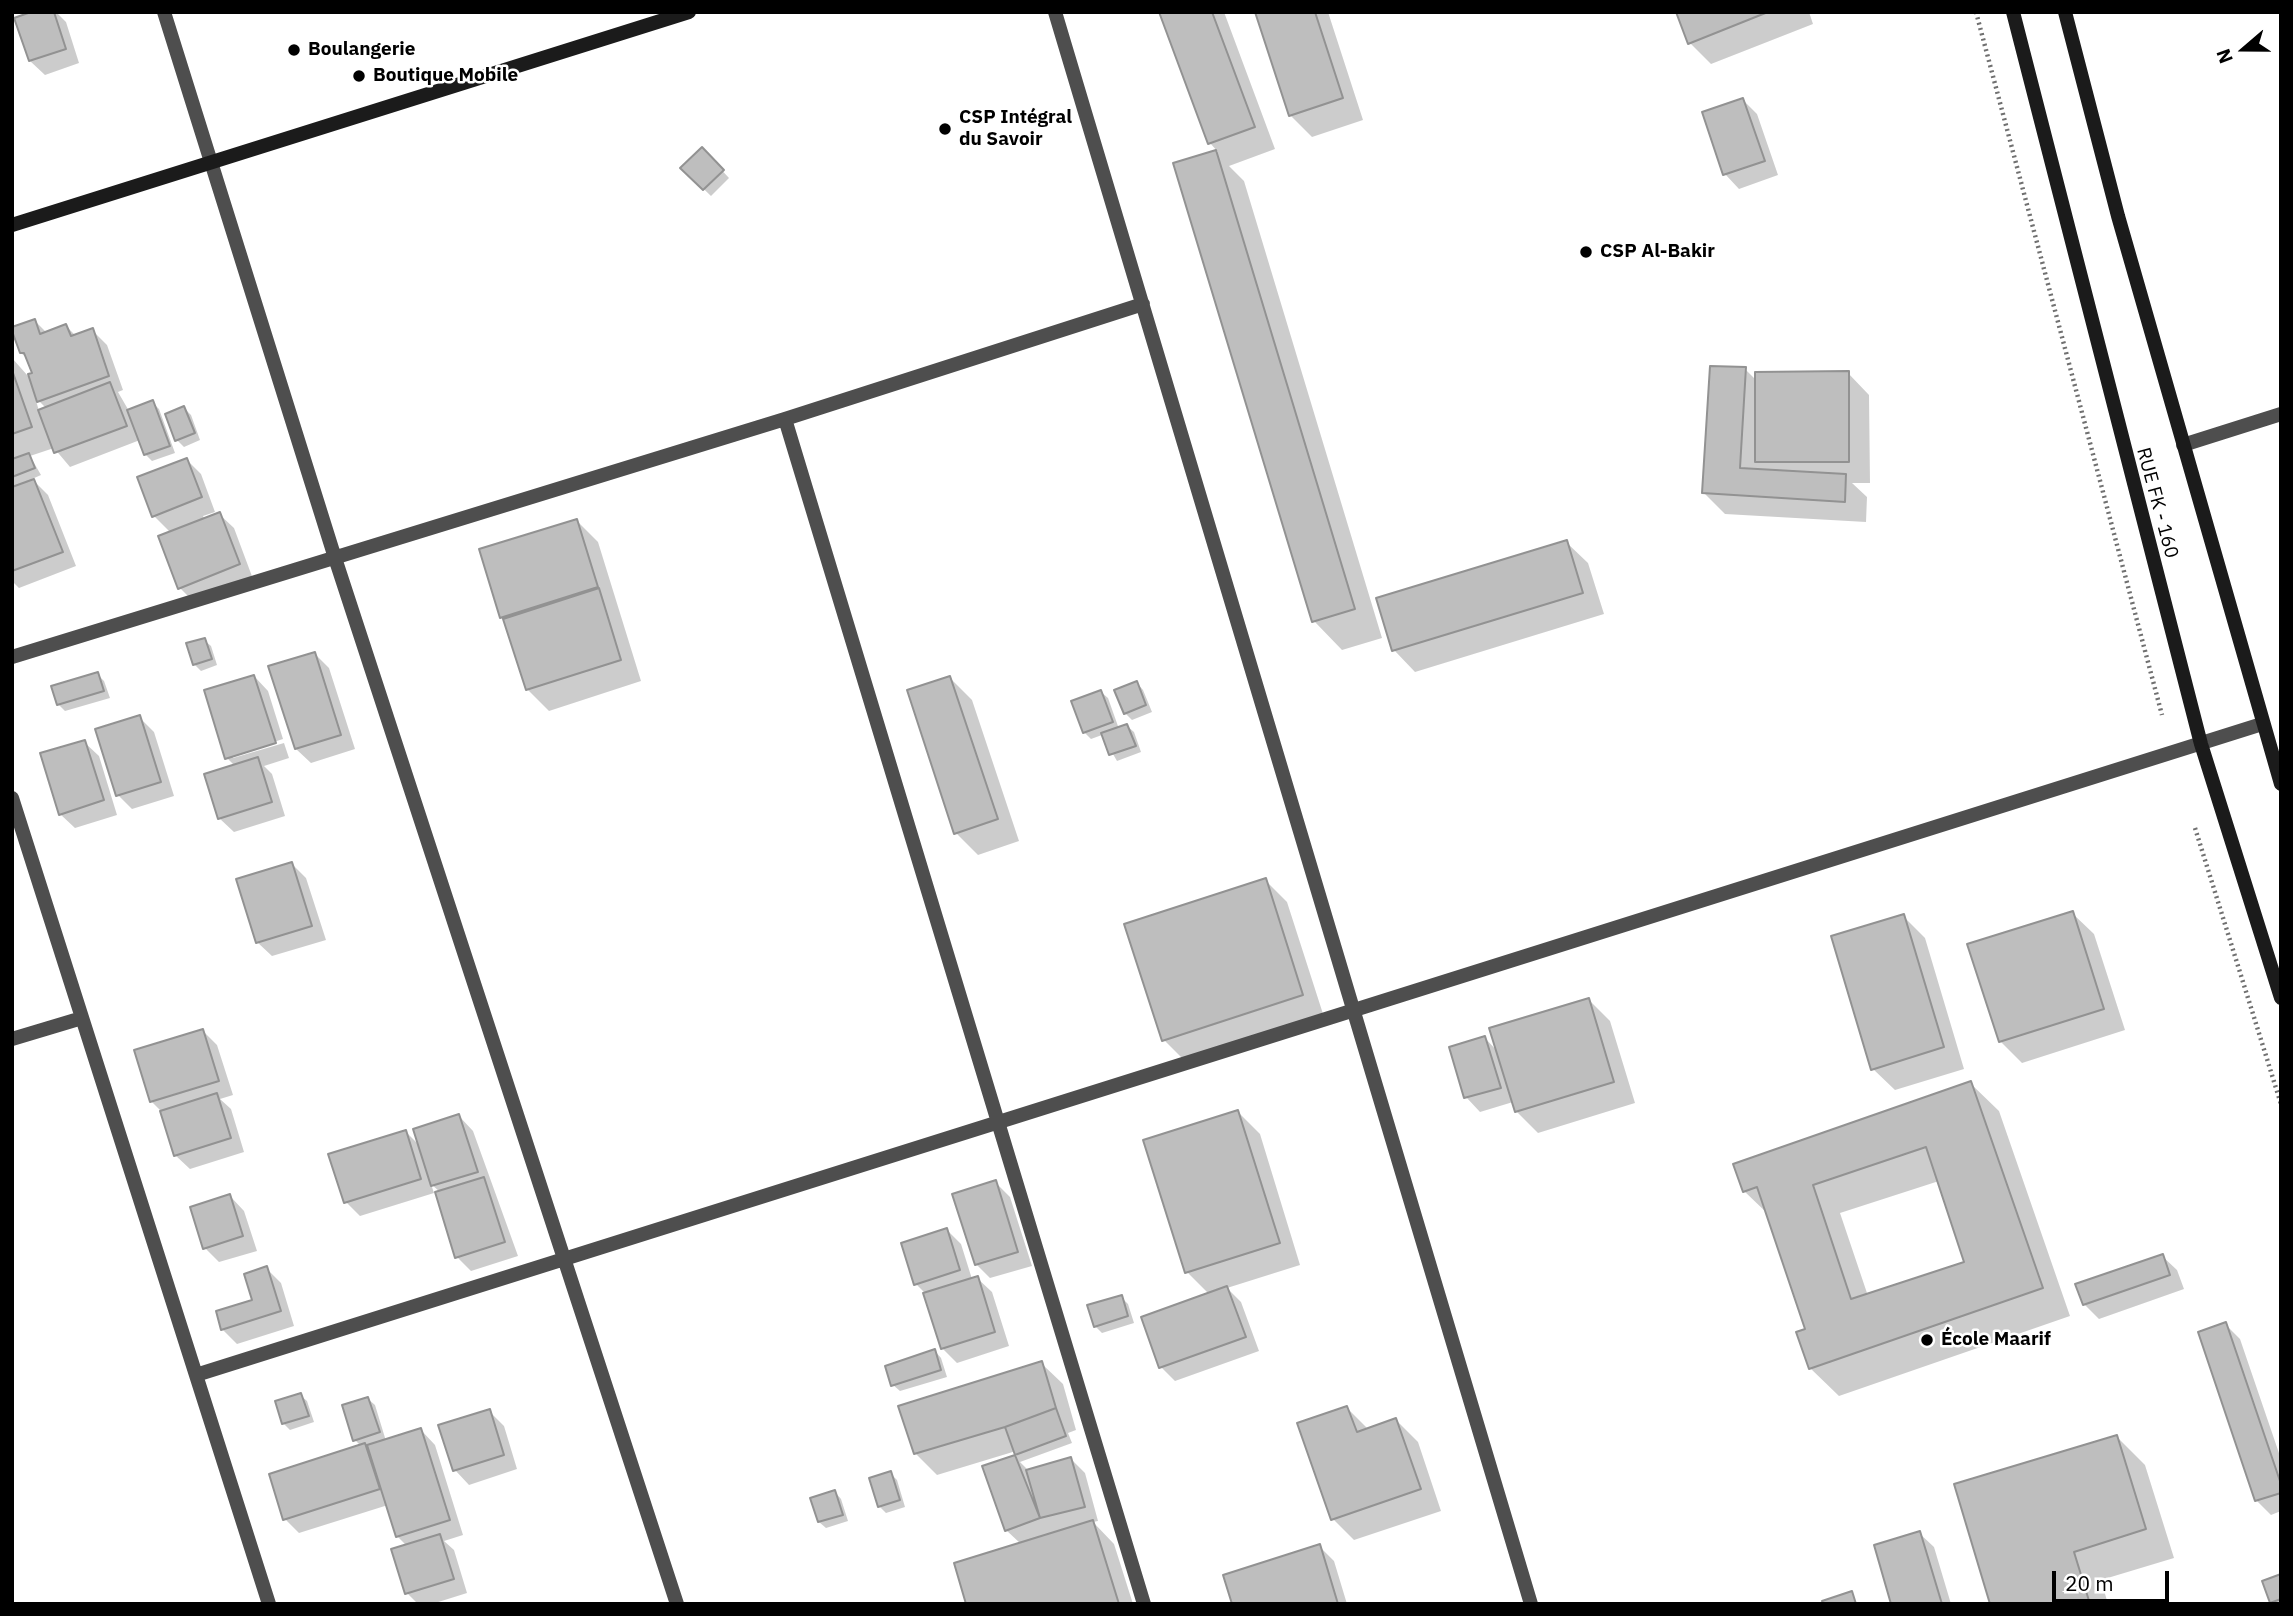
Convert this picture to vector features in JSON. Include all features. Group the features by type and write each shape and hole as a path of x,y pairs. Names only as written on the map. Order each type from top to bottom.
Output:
{"main road":[{"path":"12,225 688,12"},
{"name":"RUE FK - 160","path":"2013,12 2201,744 2281,998"},
{"name":"RUE FK - 160","path":"2065,12 2183,445 2281,784"}],"street":[{"path":"164,12 335,558 567,1258 677,1604"},
{"path":"1055,12 1531,1604"},
{"path":"12,657 785,419 1143,304"},
{"path":"2183,445 2281,414"},
{"path":"785,419 1144,1604"},
{"path":"196,1375 2262,724"},
{"path":"12,798 269,1604"},
{"path":"12,1039 82,1018"}],"building":[{"path":"31,12 54,12 66,49 29,61 14,18"},
{"path":"1159,12 1212,12 1255,127 1208,144"},
{"path":"1255,12 1315,12 1343,98 1289,116"},
{"path":"1676,12 1768,12 1688,44"},
{"path":"1743,98 1765,161 1723,175 1702,112"},
{"path":"702,147 724,170 703,190 680,168"},
{"path":"1216,150 1355,609 1312,622 1173,163"},
{"path":"35,319 40,334 66,324 71,336 93,328 109,376 37,402 28,374 32,373 24,353 20,353 12,331 12,327"},
{"path":"1710,366 1746,367 1740,468 1846,474 1845,502 1702,493"},
{"path":"12,370 32,427 12,434"},
{"path":"1849,371 1849,462 1755,462 1755,372"},
{"path":"110,382 127,426 54,453 38,410"},
{"path":"153,400 170,446 144,455 127,410"},
{"path":"184,406 195,433 175,441 165,414"},
{"path":"29,453 35,468 12,477 12,459"},
{"path":"187,458 202,497 152,517 137,477"},
{"path":"34,479 63,552 12,571 12,487"},
{"path":"220,512 240,564 178,589 158,536"},
{"path":"577,519 598,587 500,618 479,549"},
{"path":"1567,540 1583,593 1392,651 1376,598"},
{"path":"599,588 621,660 526,690 503,619"},
{"path":"205,638 212,659 193,665 186,643"},
{"path":"315,652 341,735 295,749 268,666"},
{"path":"98,672 104,691 57,705 51,686"},
{"path":"254,675 276,743 225,759 204,690"},
{"path":"950,676 998,819 954,834 907,690"},
{"path":"1137,681 1146,705 1124,714 1114,690"},
{"path":"1101,690 1113,722 1083,733 1071,701"},
{"path":"140,715 161,782 116,796 95,729"},
{"path":"1127,724 1136,746 1109,755 1101,733"},
{"path":"85,740 104,800 59,815 40,753"},
{"path":"258,757 272,802 218,819 204,774"},
{"path":"292,862 312,926 256,943 236,879"},
{"path":"1266,878 1303,995 1162,1041 1124,924"},
{"path":"2073,911 2104,1009 1999,1042 1967,944"},
{"path":"1904,914 1944,1047 1871,1070 1831,936"},
{"path":"1589,998 1614,1082 1515,1112 1489,1028"},
{"path":"203,1029 219,1081 150,1102 134,1050"},
{"path":"1485,1036 1501,1088 1464,1098 1449,1047"},
{"path":"1971,1081 2043,1288 1809,1369 1796,1332 1805,1329 1757,1187 1743,1192 1733,1164","holes":["1926,1147 1964,1262 1851,1299 1813,1185"]},
{"path":"217,1093 231,1138 174,1156 160,1111"},
{"path":"1238,1110 1280,1243 1185,1273 1143,1140"},
{"path":"459,1114 478,1172 431,1186 413,1129"},
{"path":"406,1130 421,1179 344,1203 328,1154"},
{"path":"484,1177 505,1242 455,1258 435,1192"},
{"path":"996,1180 1018,1252 975,1265 952,1194"},
{"path":"230,1194 243,1236 203,1249 190,1207"},
{"path":"947,1228 960,1270 914,1285 901,1243"},
{"path":"2163,1254 2170,1275 2083,1305 2075,1284"},
{"path":"267,1266 281,1311 221,1330 216,1311 252,1300 244,1274"},
{"path":"978,1276 995,1332 941,1349 923,1293"},
{"path":"1227,1286 1246,1337 1159,1368 1141,1317"},
{"path":"1122,1295 1128,1316 1094,1327 1087,1305"},
{"path":"2226,1322 2281,1484 2281,1493 2255,1501 2198,1332"},
{"path":"935,1349 941,1370 891,1386 885,1366"},
{"path":"1042,1361 1056,1408 1005,1427 914,1454 898,1406"},
{"path":"301,1393 309,1416 282,1424 275,1401"},
{"path":"368,1397 380,1432 353,1441 342,1405"},
{"path":"1347,1406 1357,1432 1396,1418 1421,1489 1331,1520 1297,1423"},
{"path":"1056,1408 1066,1436 1015,1455 1005,1427"},
{"path":"490,1409 504,1455 453,1471 438,1425"},
{"path":"421,1428 450,1520 396,1537 367,1445"},
{"path":"2117,1435 2146,1529 2074,1552 2090,1604 1990,1604 1954,1484"},
{"path":"365,1443 380,1489 283,1520 269,1474"},
{"path":"1015,1455 1040,1518 1005,1531 982,1466"},
{"path":"1071,1457 1085,1507 1040,1518 1026,1470"},
{"path":"891,1471 900,1500 878,1507 869,1478"},
{"path":"835,1490 843,1515 818,1522 810,1498"},
{"path":"1093,1520 1119,1604 966,1604 954,1563"},
{"path":"1920,1531 1942,1604 1891,1604 1874,1545"},
{"path":"440,1534 454,1579 405,1594 391,1549"},
{"path":"1320,1544 1338,1604 1232,1604 1223,1575"},
{"path":"2281,1574 2281,1599 2270,1603 2262,1581"},
{"path":"1852,1591 1856,1604 1823,1604 1822,1601"}],"place":[{"name":"Boulangerie","path":"294,50"},
{"name":"Boutique Mobile","path":"359,76"},
{"name":"CSP Intégral du Savoir","path":"945,129"},
{"name":"CSP Al-Bakir","path":"1586,252"},
{"name":"École Maarif","path":"1927,1340"}]}
